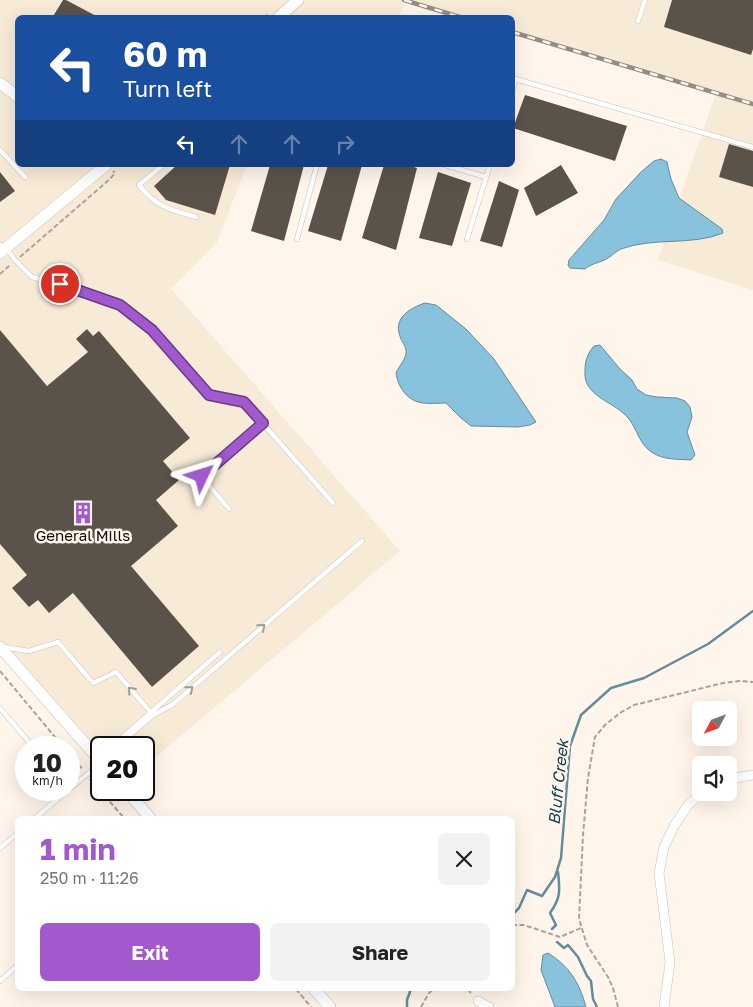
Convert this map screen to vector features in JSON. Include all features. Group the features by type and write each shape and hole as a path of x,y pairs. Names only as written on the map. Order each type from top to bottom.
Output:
{"street":[{"path":"281,15 298,0"},
{"path":"0,83 15,95"},
{"path":"89,167 95,174"},
{"path":"2,249 95,174 109,167"},
{"path":"0,647 90,748"},
{"path":"737,778 753,775"},
{"path":"135,801 148,816"},
{"path":"664,1007 670,962 659,873 664,846 674,826 693,801"},
{"path":"316,991 330,1007"},
{"path":"478,1001 489,1007"}],"lane":[{"path":"638,21 645,0"},
{"path":"515,79 753,147"},
{"path":"0,150 15,167"},
{"path":"15,167 25,178"},
{"path":"161,167 139,185 149,198 167,209 196,217"},
{"path":"296,240 316,167"},
{"path":"452,167 486,177"},
{"path":"467,239 489,167"},
{"path":"2,249 32,277 73,288 120,305 152,330 209,395 244,402 333,503"},
{"path":"229,509 202,476 263,423"},
{"path":"125,736 152,714 172,704 362,541"},
{"path":"0,647 29,651 58,642 93,683 116,672 152,714"},
{"path":"127,736 220,652"},
{"path":"0,708 24,736"},
{"path":"80,779 90,770"},
{"path":"38,816 55,801"},
{"path":"0,848 15,836"},
{"path":"0,981 15,968"}],"path":[{"path":"0,274 110,179 115,173 109,167"},
{"path":"0,671 54,736"},
{"path":"618,1007 608,977 587,945 579,919 588,778 595,737 605,725 634,705 723,683 753,682"},
{"path":"80,767 122,816"},
{"path":"515,925 524,925 560,937 581,928"},
{"path":"298,991 311,1007"},
{"path":"421,1007 432,991"}],"shaded area":[{"path":"0,0 753,0 753,290 658,260 716,93 515,33 515,15 456,15 406,1 399,15 15,15 15,167 246,167 217,242 171,289 400,551 155,758 155,736 90,736 90,749 0,647"}],"water":[{"path":"661,159 667,162 671,179 679,198 722,229 723,233 698,239 633,245 619,250 608,258 585,269 570,268 568,265 569,260 604,220 616,199 641,172 654,161"},
{"path":"425,303 436,305 466,329 494,359 536,422 518,427 471,426 446,403 417,402 404,393 396,373 406,354 398,330 399,324 404,315"},
{"path":"600,345 632,380 637,389 646,395 677,398 685,401 690,407 692,417 687,432 695,455 691,460 666,458 649,450 642,442 629,419 594,393 589,387 585,379 586,360 594,346"},
{"path":"548,953 556,958 573,976 586,1007 555,1007 541,970 543,955"}],"building":[{"path":"63,0 66,0 94,15 54,15"},
{"path":"672,0 753,0 753,49 751,55 664,27"},
{"path":"525,95 627,126 615,161 515,129 515,122"},
{"path":"729,144 753,151 753,187 719,177"},
{"path":"561,165 578,193 536,216 524,188"},
{"path":"175,167 229,167 215,215 166,200 154,186"},
{"path":"269,167 303,167 284,241 251,231"},
{"path":"327,167 361,167 341,241 308,231"},
{"path":"383,167 417,168 396,250 362,238"},
{"path":"0,172 15,191 0,202"},
{"path":"438,172 471,183 452,246 419,238"},
{"path":"499,181 519,190 502,247 480,241"},
{"name":"General Mills","path":"87,329 93,336 99,331 190,438 163,461 179,480 156,500 178,526 131,566 199,646 152,687 73,593 49,613 38,600 29,607 12,588 27,575 0,544 0,330 47,386 88,352 76,339"}],"waterway":[{"name":"Bluff Creek","path":"515,912 519,908 527,890 542,896 555,877 561,858 570,746 581,715 611,688 644,678 708,644 753,611"},
{"name":"Bluff Creek","path":"552,929 556,925 550,913 559,894 558,872"},
{"name":"Bluff Creek","path":"557,942 564,948 568,945 578,957 591,981 593,999 597,1007"},
{"path":"407,1007 410,991"}],"railway":[{"path":"404,0 453,15"},
{"path":"515,33 753,104"}],"place":[{"name":"General Mills","path":"83,513"}],"route":[{"path":"60,284 120,305 152,330 209,395 244,402 263,423 202,476"}]}
